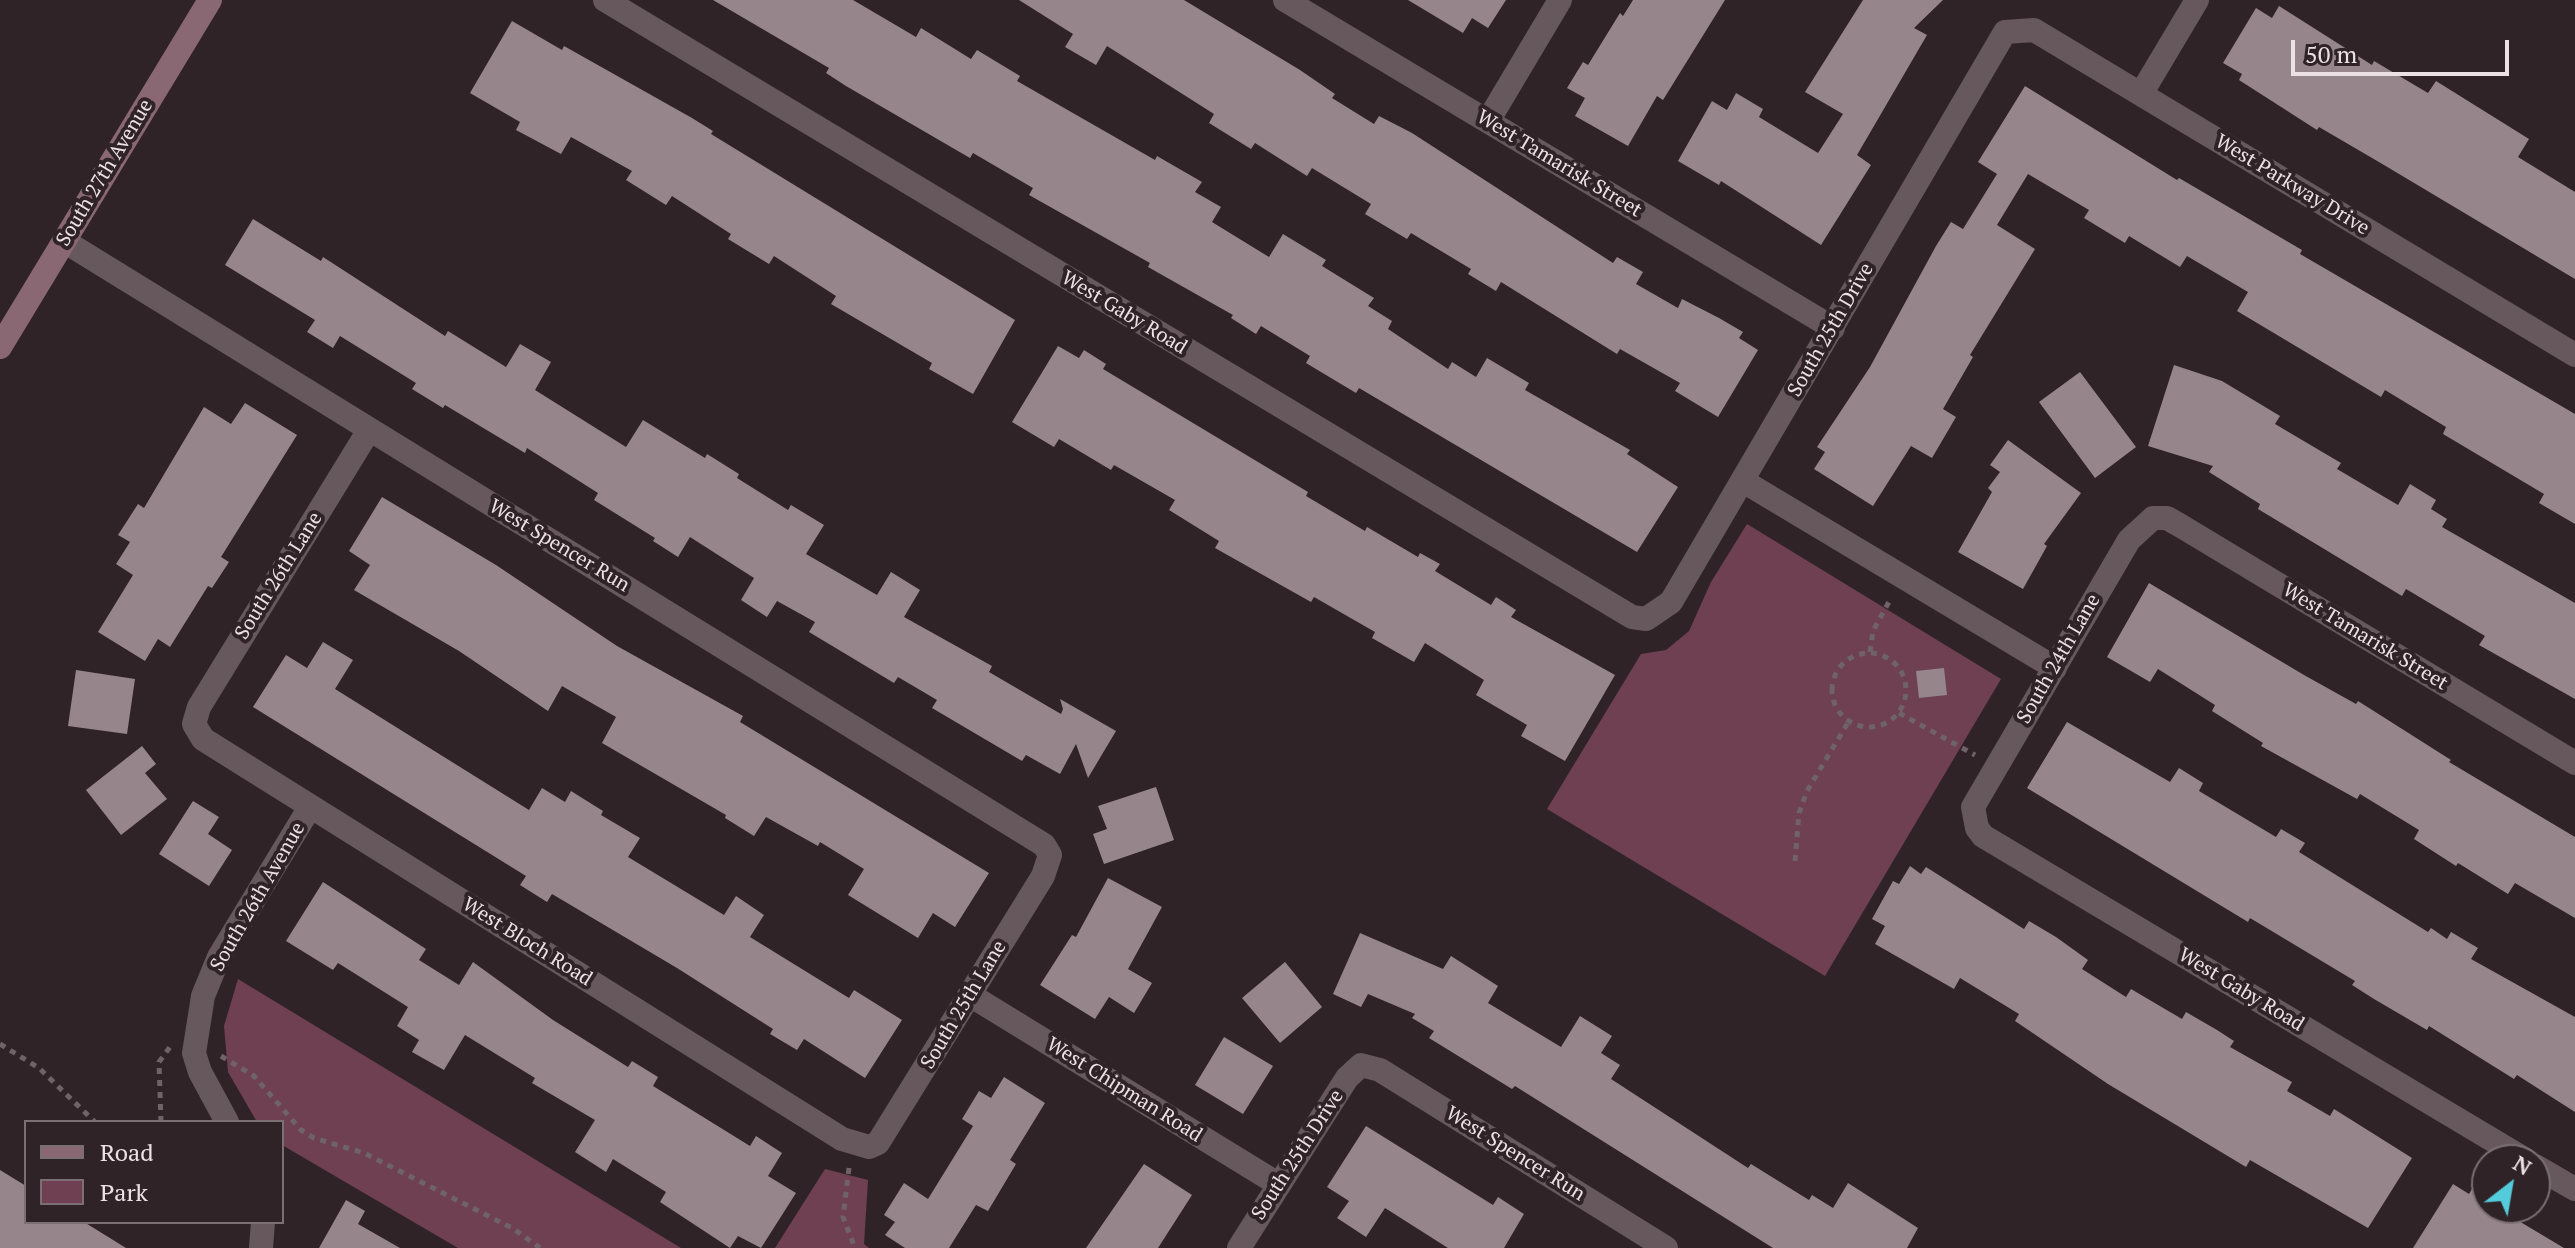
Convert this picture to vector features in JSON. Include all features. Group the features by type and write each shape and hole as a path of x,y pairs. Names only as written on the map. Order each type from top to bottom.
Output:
{"main road":[{"name":"South 27th Avenue","path":"0,347 210,0"}],"street":[{"name":"West Gaby Road","path":"605,0 1618,611 1646,619"},
{"name":"West Tamarisk Street","path":"1285,0 1833,328"},
{"path":"1488,121 1560,0"},
{"path":"2141,94 2197,0"},
{"name":"West Parkway Drive","path":"2005,32 2034,30 2575,355"},
{"name":"South 25th Drive","path":"1646,619 1671,602 2005,32"},
{"name":"West Spencer Run","path":"64,241 1038,839 1050,855"},
{"name":"South 26th Lane","path":"194,724 199,707 369,430"},
{"path":"1743,481 2055,668"},
{"name":"West Tamarisk Street","path":"2153,518 2167,518 2181,526 2575,763"},
{"name":"South 24th Lane","path":"1973,807 2129,540 2153,518"},
{"name":"West Bloch Road","path":"194,724 203,739 310,807 862,1146"},
{"name":"South 26th Avenue","path":"194,1046 203,996 219,957 310,807"},
{"name":"West Gaby Road","path":"1973,807 1977,828 1983,836 2499,1144"},
{"name":"South 25th Lane","path":"862,1146 886,1134 1043,876 1050,855"},
{"name":"West Chipman Road","path":"970,995 1278,1184"},
{"path":"194,1046 200,1072 226,1120"},
{"name":"West Spencer Run","path":"1361,1065 1380,1070 1666,1248"},
{"name":"South 25th Drive","path":"1239,1248 1347,1078 1361,1065"},
{"path":"2551,1175 2575,1189"},
{"path":"261,1248 263,1224"}],"path":[{"path":"1870,652 1873,631 1903,577"},
{"path":"1870,652 1893,660 1901,670 1907,694 1899,713 1886,724 1873,727 1849,721 1834,702 1833,678 1847,659 1870,652"},
{"path":"1899,713 1956,743 1995,769"},
{"path":"1795,861 1803,802 1849,721"},
{"path":"0,1044 39,1068 93,1120"},
{"path":"161,1120 159,1062 170,1047 194,1046 234,1061 275,1097 301,1130 314,1138 364,1153 512,1228 540,1248"},
{"path":"855,1248 843,1217 862,1146"}],"green space":[{"path":"1747,524 2001,679 1825,976 1547,809 1641,654 1666,650 1689,631 1711,582"},
{"path":"238,979 681,1248 458,1248 284,1146 284,1120 256,1120 228,1072 224,1026"},
{"path":"825,1169 868,1180 864,1244 869,1248 775,1248"}],"building":[{"path":"713,0 853,0 916,37 921,28 971,59 977,50 1020,76 1017,81 1155,160 1157,156 1202,182 1195,192 1221,207 1212,222 1269,257 1283,234 1326,260 1322,266 1374,298 1368,306 1392,321 1388,329 1448,369 1452,362 1476,377 1487,358 1529,383 1525,390 1630,450 1627,454 1678,487 1637,552 1359,388 1356,393 1306,363 1310,356 1261,326 1256,334 1231,318 1233,315 1148,267 1150,263 1029,195 1033,188 973,153 970,158 846,86 826,73 829,68"},
{"path":"1019,0 1184,0 1300,70 1335,94 1332,98 1374,124 1379,116 1412,133 1613,263 1617,257 1643,272 1636,284 1678,308 1682,299 1743,332 1739,338 1758,350 1718,417 1675,391 1680,383 1620,349 1617,354 1501,282 1496,291 1468,274 1471,269 1411,233 1407,239 1365,214 1371,204 1312,168 1307,176 1255,143 1251,149 1209,123 1214,114 1107,46 1096,65 1065,47 1073,34"},
{"path":"1408,0 1506,0 1488,28 1472,18 1463,33"},
{"path":"1633,0 1725,0 1663,100 1657,96 1628,146 1575,116 1585,98 1567,88 1583,62 1588,65 1620,13 1623,16"},
{"path":"1863,0 1943,0 1914,28 1927,35 1857,155 1871,165 1821,245 1721,181 1719,185 1678,161 1712,101 1727,110 1736,93 1763,109 1759,117 1818,153 1843,114 1805,92"},
{"path":"2279,6 2372,65 2374,61 2428,93 2436,81 2529,139 2518,157 2575,192 2575,279 2319,127 2317,130 2239,80 2242,74 2223,63 2256,8 2272,18"},
{"path":"512,21 562,50 564,46 692,118 713,131 711,134 1015,320 973,394 929,369 932,363 831,304 836,296 774,256 769,264 728,239 731,234 672,196 666,205 626,180 632,171 571,137 561,154 516,130 520,122 470,93"},
{"path":"2025,86 2177,180 2179,178 2302,250 2300,254 2575,414 2575,524 2539,503 2544,494 2443,434 2446,427 2385,390 2381,397 2237,311 2248,292 2187,256 2180,267 2129,236 2125,243 2084,218 2089,210 2028,174 1997,225 2035,249 1970,355 1973,357 1943,409 1956,417 1932,458 1911,446 1873,506 1814,469 1825,452 1817,447 1870,367 1936,246 1951,222 1963,229 1997,174 1978,162"},
{"path":"253,219 321,261 323,257 445,336 448,331 506,367 520,344 551,362 535,390 626,447 643,420 705,458 707,454 739,474 737,478 788,510 791,505 824,525 806,554 877,595 891,572 920,590 904,617 992,666 989,672 1061,714 1060,699 1116,731 1088,778 1076,744 1060,774 1026,755 1022,761 932,708 937,700 898,677 894,683 809,632 815,622 777,601 767,617 741,600 754,578 690,537 678,557 653,541 655,538 594,500 598,493 527,448 525,453 445,405 443,408 412,389 416,383 340,336 333,348 307,332 315,320 225,265"},
{"path":"1058,346 1079,358 1084,350 1106,364 1103,369 1308,492 1306,496 1365,531 1367,527 1418,557 1420,553 1440,564 1435,571 1491,605 1496,597 1516,610 1511,617 1615,675 1565,761 1521,736 1527,725 1476,695 1484,680 1425,643 1414,662 1372,638 1375,632 1314,597 1311,602 1215,548 1219,541 1169,510 1175,500 1114,465 1111,470 1059,439 1054,447 1012,422"},
{"path":"2174,365 2222,381 2280,416 2275,424 2341,463 2337,469 2398,505 2410,484 2436,500 2431,509 2447,519 2442,527 2575,603 2575,699 2479,645 2485,636 2406,589 2402,596 2258,509 2260,504 2209,472 2213,466 2148,446"},
{"path":"2080,372 2136,447 2095,478 2039,402"},
{"path":"245,403 297,435 221,557 229,562 212,588 208,586 170,647 158,639 145,661 98,632 133,575 116,564 130,542 118,535 138,504 144,508 204,407 231,424"},
{"path":"2008,440 2081,493 2044,544 2047,546 2023,589 1958,552 1992,492 1988,488 2000,472 1990,465"},
{"path":"382,497 496,565 617,646 743,716 740,722 989,873 955,927 933,913 918,938 848,895 864,869 820,842 818,846 766,817 754,836 725,818 726,815 602,743 616,717 562,686 548,711 459,651 354,590 370,565 349,551"},
{"path":"2149,583 2304,675 2356,704 2358,701 2451,760 2449,762 2575,837 2575,918 2515,883 2508,894 2458,863 2456,866 2414,839 2419,830 2360,794 2357,799 2261,746 2263,743 2212,711 2215,705 2158,669 2150,682 2107,657"},
{"path":"323,642 353,660 335,689 529,810 542,788 565,802 571,791 603,811 601,815 640,838 628,857 724,915 736,896 764,915 750,937 849,998 854,990 902,1020 865,1078 804,1039 797,1050 770,1034 773,1029 552,894 547,902 520,885 526,876 253,707 286,655 307,668"},
{"path":"1944,668 1947,695 1919,698 1916,671"},
{"path":"76,670 135,679 127,734 68,726"},
{"path":"2067,722 2170,782 2179,768 2203,783 2199,791 2276,837 2281,829 2305,843 2299,852 2428,932 2431,928 2447,939 2451,932 2478,948 2471,959 2575,1017 2575,1112 2517,1075 2514,1079 2429,1026 2427,1030 2374,999 2352,985 2355,981 2250,918 2248,922 2027,788"},
{"path":"142,746 156,764 145,773 167,799 121,835 86,790"},
{"path":"1156,787 1174,840 1104,864 1093,834 1107,829 1098,806"},
{"path":"193,801 219,817 208,834 232,850 209,886 159,854"},
{"path":"1910,866 1921,874 1926,867 2024,929 2029,921 2056,937 2088,960 2082,969 2126,997 2131,989 2182,1019 2186,1012 2217,1030 2234,1041 2230,1047 2292,1082 2287,1091 2330,1116 2334,1109 2412,1158 2368,1228 2250,1160 2246,1167 2108,1084 2015,1021 2019,1014 1960,978 1954,989 1875,944 1885,926 1872,919 1893,881 1899,884"},
{"path":"1108,878 1162,907 1128,969 1152,983 1134,1013 1109,997 1095,1019 1040,985 1072,935 1076,937"},
{"path":"323,882 426,949 419,960 459,985 473,962 553,1020 628,1067 632,1061 658,1077 653,1086 750,1146 756,1136 782,1153 768,1176 796,1193 761,1248 738,1236 730,1248 660,1202 666,1192 613,1159 606,1172 575,1152 595,1120 532,1083 535,1078 465,1035 444,1070 412,1052 419,1040 397,1026 408,1007 338,963 333,970 286,941"},
{"path":"1360,933 1443,969 1451,956 1498,986 1488,1003 1561,1047 1580,1016 1612,1036 1601,1053 1620,1065 1611,1079 1748,1168 1751,1164 1809,1200 1812,1195 1833,1208 1848,1183 1918,1228 1907,1248 1773,1248 1515,1086 1512,1089 1429,1038 1434,1031 1412,1018 1415,1014 1368,994 1361,1007 1333,994"},
{"path":"1285,962 1322,1007 1280,1043 1242,998"},
{"path":"1224,1037 1273,1066 1243,1114 1195,1085"},
{"path":"1004,1077 1045,1103 1010,1160 1016,1164 988,1211 976,1205 949,1248 905,1248 885,1235 895,1222 884,1215 904,1183 928,1199 973,1126 962,1119 979,1091 991,1098"},
{"path":"1366,1126 1493,1205 1498,1197 1524,1214 1504,1248 1448,1248 1385,1208 1366,1237 1337,1218 1349,1201 1327,1187"},
{"path":"1144,1164 1192,1195 1158,1248 1086,1248"},
{"path":"0,1170 24,1185 24,1224 87,1224 126,1248 0,1248"},
{"path":"2453,1184 2469,1194 2471,1191 2471,1224 2524,1224 2564,1248 2413,1248"},
{"path":"346,1200 365,1211 358,1224 400,1248 319,1248"}]}
